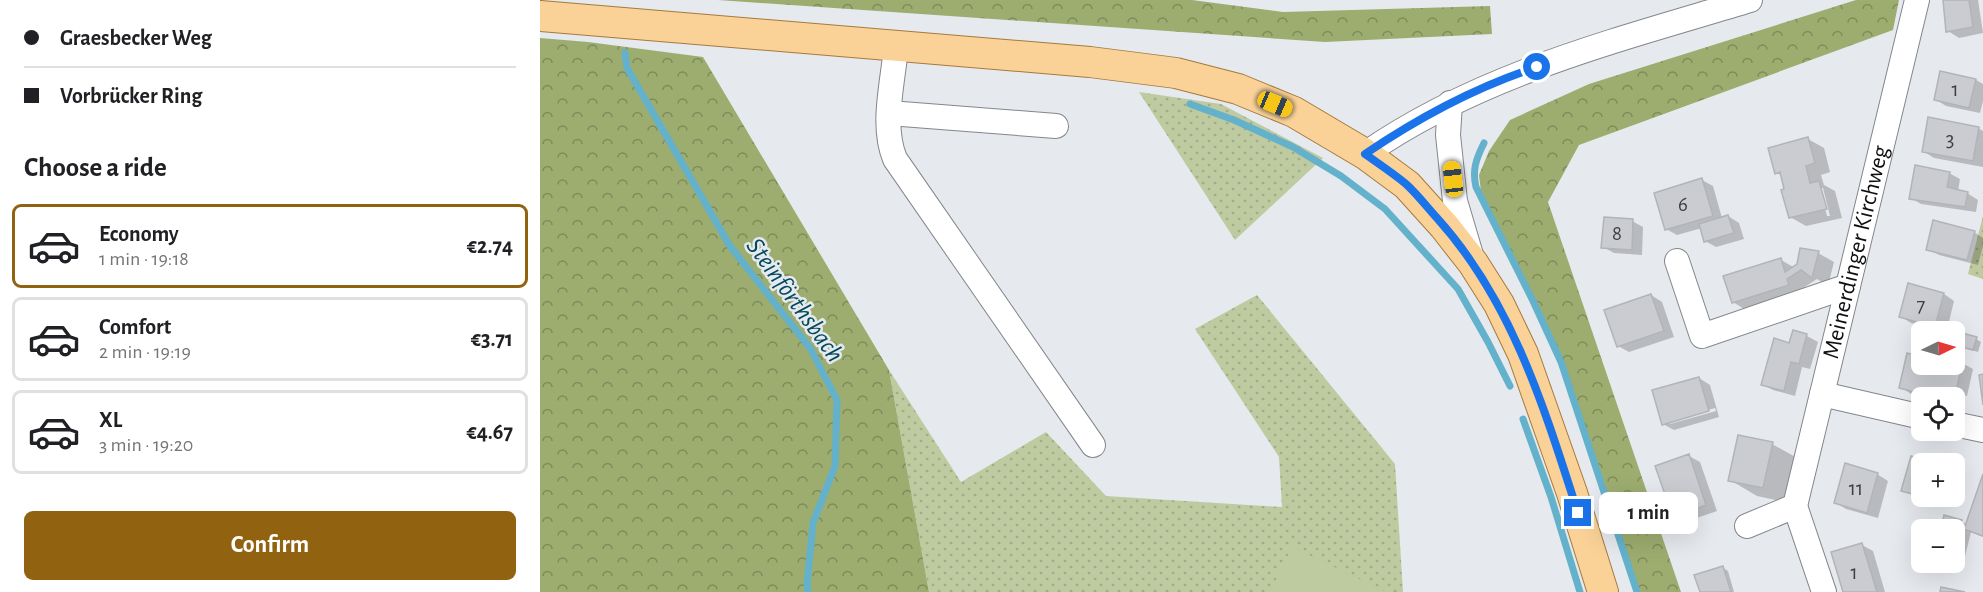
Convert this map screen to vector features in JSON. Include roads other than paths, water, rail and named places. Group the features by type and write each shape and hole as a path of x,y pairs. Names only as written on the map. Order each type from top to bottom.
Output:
{"main road":[{"path":"540,16 1090,63 1176,73 1238,88 1294,112 1365,154 1407,185 1444,226 1473,264 1499,304 1523,354 1572,493 1603,592"}],"street":[{"path":"1365,154 1450,104 1516,74 1750,0"},
{"name":"Meinerdinger Kirchweg","path":"1795,506 1917,0"},
{"path":"896,47 889,113 889,144 895,159 1093,445"},
{"path":"1450,104 1448,135 1455,201 1473,264"},
{"path":"889,113 1056,126"},
{"path":"1677,261 1702,336 1848,286"},
{"path":"1822,394 1911,414"},
{"path":"1965,426 1983,430"},
{"path":"1747,526 1795,506 1824,592"}],"waterway":[{"name":"Steinförthsbach","path":"625,53 627,68 730,246 810,348 837,400 835,466 813,523 808,592"},
{"path":"1190,104 1234,120 1293,147 1341,176 1385,209 1458,289 1510,386"},
{"path":"1484,143 1474,175 1476,187 1561,362 1637,592"},
{"path":"1523,419 1551,497 1580,592"}]}
